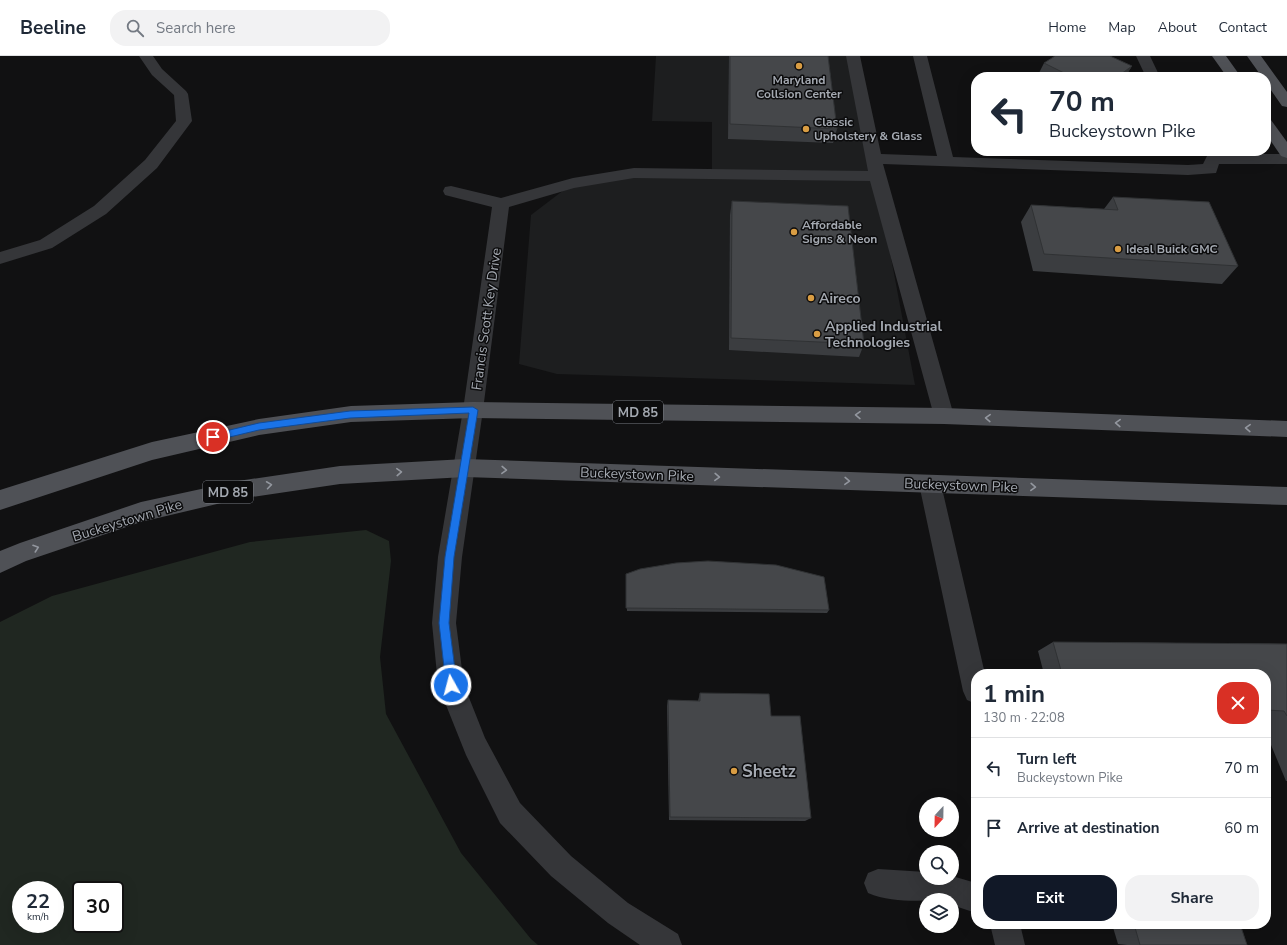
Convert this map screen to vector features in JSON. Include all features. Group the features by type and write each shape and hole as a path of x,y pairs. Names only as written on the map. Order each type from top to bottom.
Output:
{"main road":[{"path":"1219,56 1230,72"},
{"path":"1254,56 1265,72"},
{"path":"1271,80 1287,103"},
{"path":"1271,130 1287,153"},
{"name":"MD 85","path":"0,500 152,452 259,427 350,414 473,410 944,416 1287,429"},
{"name":"Buckeystown Pike","path":"0,562 20,553 141,512 238,490 340,475 465,468 1287,496"}],"street":[{"path":"0,258 46,244 100,210 151,164 184,121 181,94 157,72 146,56"},
{"path":"853,56 877,176 944,416"},
{"path":"920,56 946,161"},
{"path":"1143,56 1151,72"},
{"path":"874,159 1188,170 1210,169 1207,156 1287,159"},
{"path":"450,191 501,204 573,183 634,173 877,176"},
{"name":"Francis Scott Key Drive","path":"501,204 465,468 450,557 444,623 451,685 475,746 510,813 561,866 618,913 667,945"},
{"path":"930,484 971,669"},
{"path":"878,882 943,888 971,896"},
{"path":"1006,929 1010,945"}],"shaded area":[{"path":"656,56 853,56 915,385 557,374 519,364 531,215 573,183 634,173 712,173 712,122 652,121"},
{"path":"366,530 389,541 391,561 380,657 386,714 461,853 531,939 538,945 0,945 0,622 52,596 250,542"}],"building":[{"path":"730,56 828,56 837,129 730,124"},
{"path":"1055,56 1110,56 1132,66 1124,72 1062,72 1044,63"},
{"name":"Ideal Buick GMC","path":"1113,197 1209,202 1238,266 1044,254 1031,205 1118,210"},
{"path":"732,201 848,206 864,344 731,338"},
{"path":"708,561 776,565 824,577 829,610 626,608 626,574 640,569 676,563"},
{"path":"1053,642 1287,644 1287,716 1284,711 1271,710 1271,669 1061,669"},
{"name":"Sheetz","path":"700,693 769,694 771,716 800,716 811,818 670,817 668,700 700,701"},
{"path":"1135,929 1242,929 1247,945 1140,945"}],"place":[{"name":"Maryland Collsion Center","path":"799,66"},
{"name":"Classic Upholstery & Glass","path":"806,129"},
{"name":"Affordable Signs & Neon","path":"794,232"},
{"name":"Ideal Buick GMC","path":"1118,249"},
{"name":"Aireco","path":"811,298"},
{"name":"Applied Industrial Technologies","path":"817,334"},
{"name":"Sheetz","path":"734,771"}],"route":[{"path":"213,437 259,427 350,414 473,410 450,557 444,623 451,685"}]}
